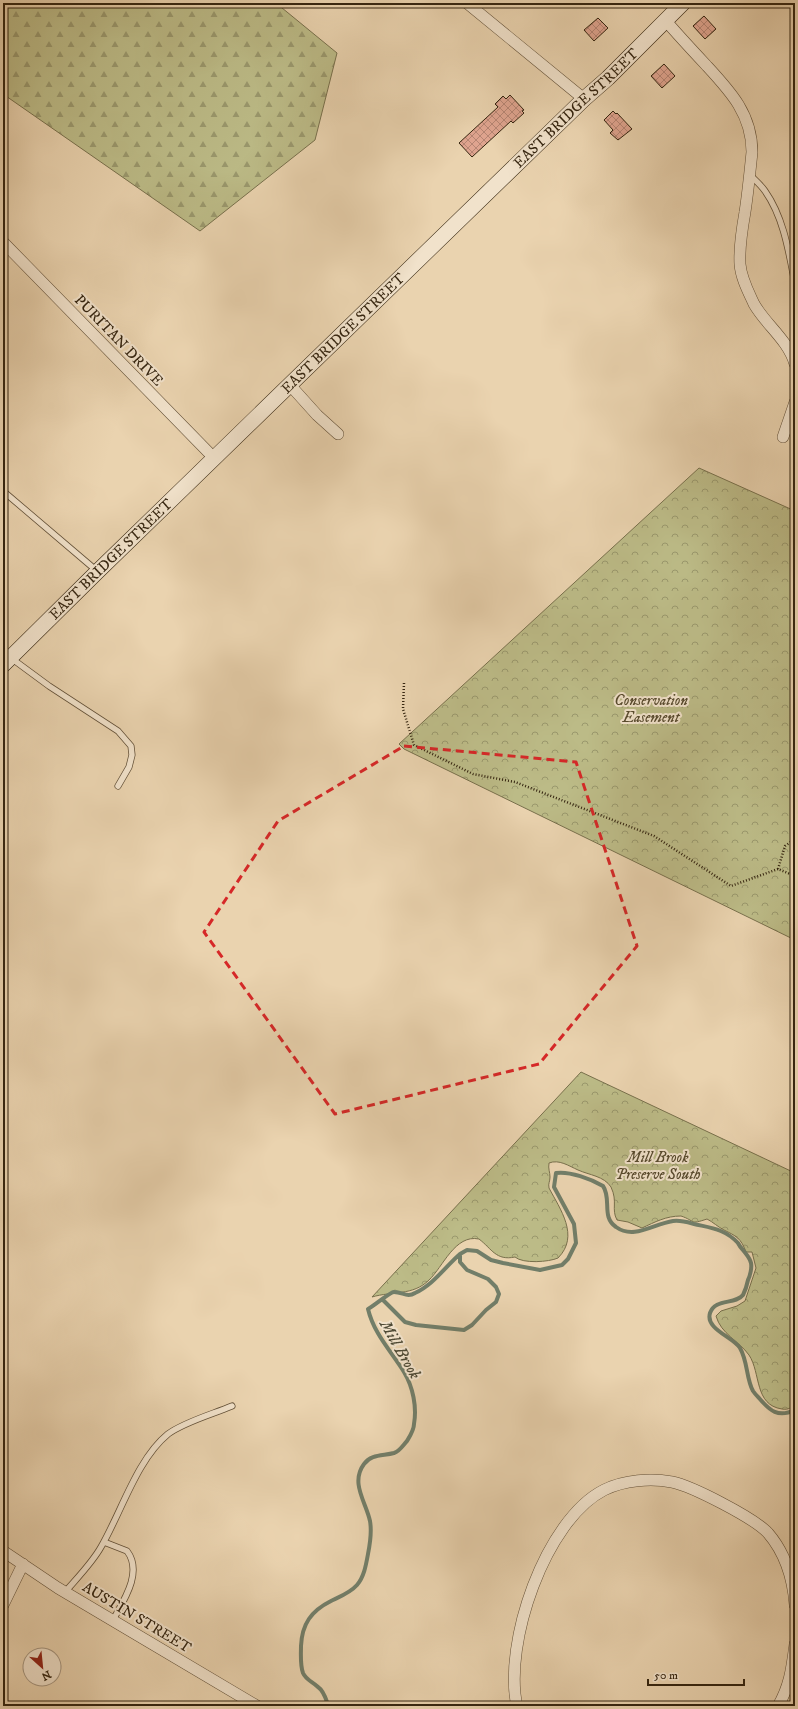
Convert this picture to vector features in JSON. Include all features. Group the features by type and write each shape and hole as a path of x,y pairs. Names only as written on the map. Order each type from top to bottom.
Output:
{"street":[{"path":"467,3 584,99"},
{"name":"EAST BRIDGE STREET","path":"7,662 97,572 584,99 608,78 683,3"},
{"path":"666,21 733,94 741,109 752,138 750,175 741,235 740,264 743,278 756,306 764,319 792,355 795,364"},
{"name":"PURITAN DRIVE","path":"3,242 214,458"},
{"path":"290,385 317,415 338,434"},
{"path":"783,437 795,402"},
{"path":"517,1706 514,1681 515,1654 524,1611 535,1582 548,1554 570,1519 586,1501 605,1489 627,1483 650,1480 674,1482 720,1502 744,1515 767,1532 785,1557 793,1585 795,1605"},
{"name":"AUSTIN STREET","path":"3,1551 65,1592 257,1706"},
{"path":"3,1605 23,1564"},
{"path":"778,1706 786,1692 792,1668 795,1644"}],"lane":[{"path":"750,175 765,191 780,219 789,249 795,284"},
{"path":"3,491 97,572"},
{"path":"7,662 49,686 118,731 131,746 132,755 129,767 118,786"},
{"path":"65,1592 90,1562 104,1542 128,1492 157,1445 168,1434 178,1428 232,1406"},
{"path":"104,1542 127,1551 133,1561 134,1567 132,1580 126,1596 113,1620"}],"path":[{"path":"404,683 403,709 414,745 434,755 473,774 515,782 654,836 731,886 778,869 795,876"},
{"path":"778,869 786,846 795,840"}],"highlighted area":[{"path":"404,746 576,762 637,946 539,1064 335,1114 204,932 278,821"}],"green space":[{"path":"3,3 276,3 337,53 315,140 200,231 3,94"},
{"name":"Conservation Easement","path":"699,468 795,511 795,940 404,749 399,744"},
{"name":"Mill Brook Preserve South","path":"581,1072 795,1173 795,1403 788,1409 773,1406 762,1395 753,1362 749,1355 726,1333 718,1322 716,1316 721,1311 737,1306 745,1301 756,1268 752,1252 746,1252 738,1238 707,1219 693,1222 681,1216 676,1216 661,1220 642,1228 628,1222 617,1220 615,1216 613,1192 608,1183 600,1178 560,1162 549,1163 549,1188 566,1223 568,1232 564,1250 558,1258 549,1261 536,1262 524,1261 515,1257 503,1257 495,1253 479,1239 471,1239 463,1241 456,1246 429,1280 423,1285 409,1291 372,1297"}],"building":[{"path":"704,16 716,29 705,39 693,26"},
{"path":"598,18 608,28 594,41 584,30"},
{"path":"664,64 675,76 662,88 651,76"},
{"path":"510,95 524,110 522,111 524,113 513,123 511,121 472,157 459,143 498,107 495,104 503,96 506,99"},
{"path":"613,111 616,114 617,113 632,129 618,140 610,133 613,130 604,120"}],"waterway":[{"name":"Mill Brook","path":"328,1705 322,1691 303,1673 301,1667 303,1631 309,1619 318,1609 351,1590 357,1585 361,1578 367,1558 371,1529 368,1514 360,1492 358,1478 360,1471 370,1458 394,1453 400,1449 412,1433 415,1418 414,1397 410,1384 404,1372 383,1342 374,1326 368,1309 394,1292 410,1295 421,1290 433,1281 460,1254 467,1250 477,1251 491,1260 540,1270 562,1265 568,1259 576,1243 574,1224 554,1187 556,1173 568,1173 580,1176 603,1186 607,1196 609,1218 616,1227 623,1231 637,1232 673,1221 681,1221 712,1228 733,1238 749,1258 751,1263 751,1272 743,1295 735,1300 716,1305 710,1313 710,1319 715,1328 740,1348 743,1353 751,1386 763,1403 771,1410 779,1413 795,1410"},
{"name":"Mill Brook","path":"383,1300 405,1322 416,1325 464,1330 472,1325 496,1302 499,1294 496,1287 488,1279 467,1270 460,1262 460,1254"}]}
